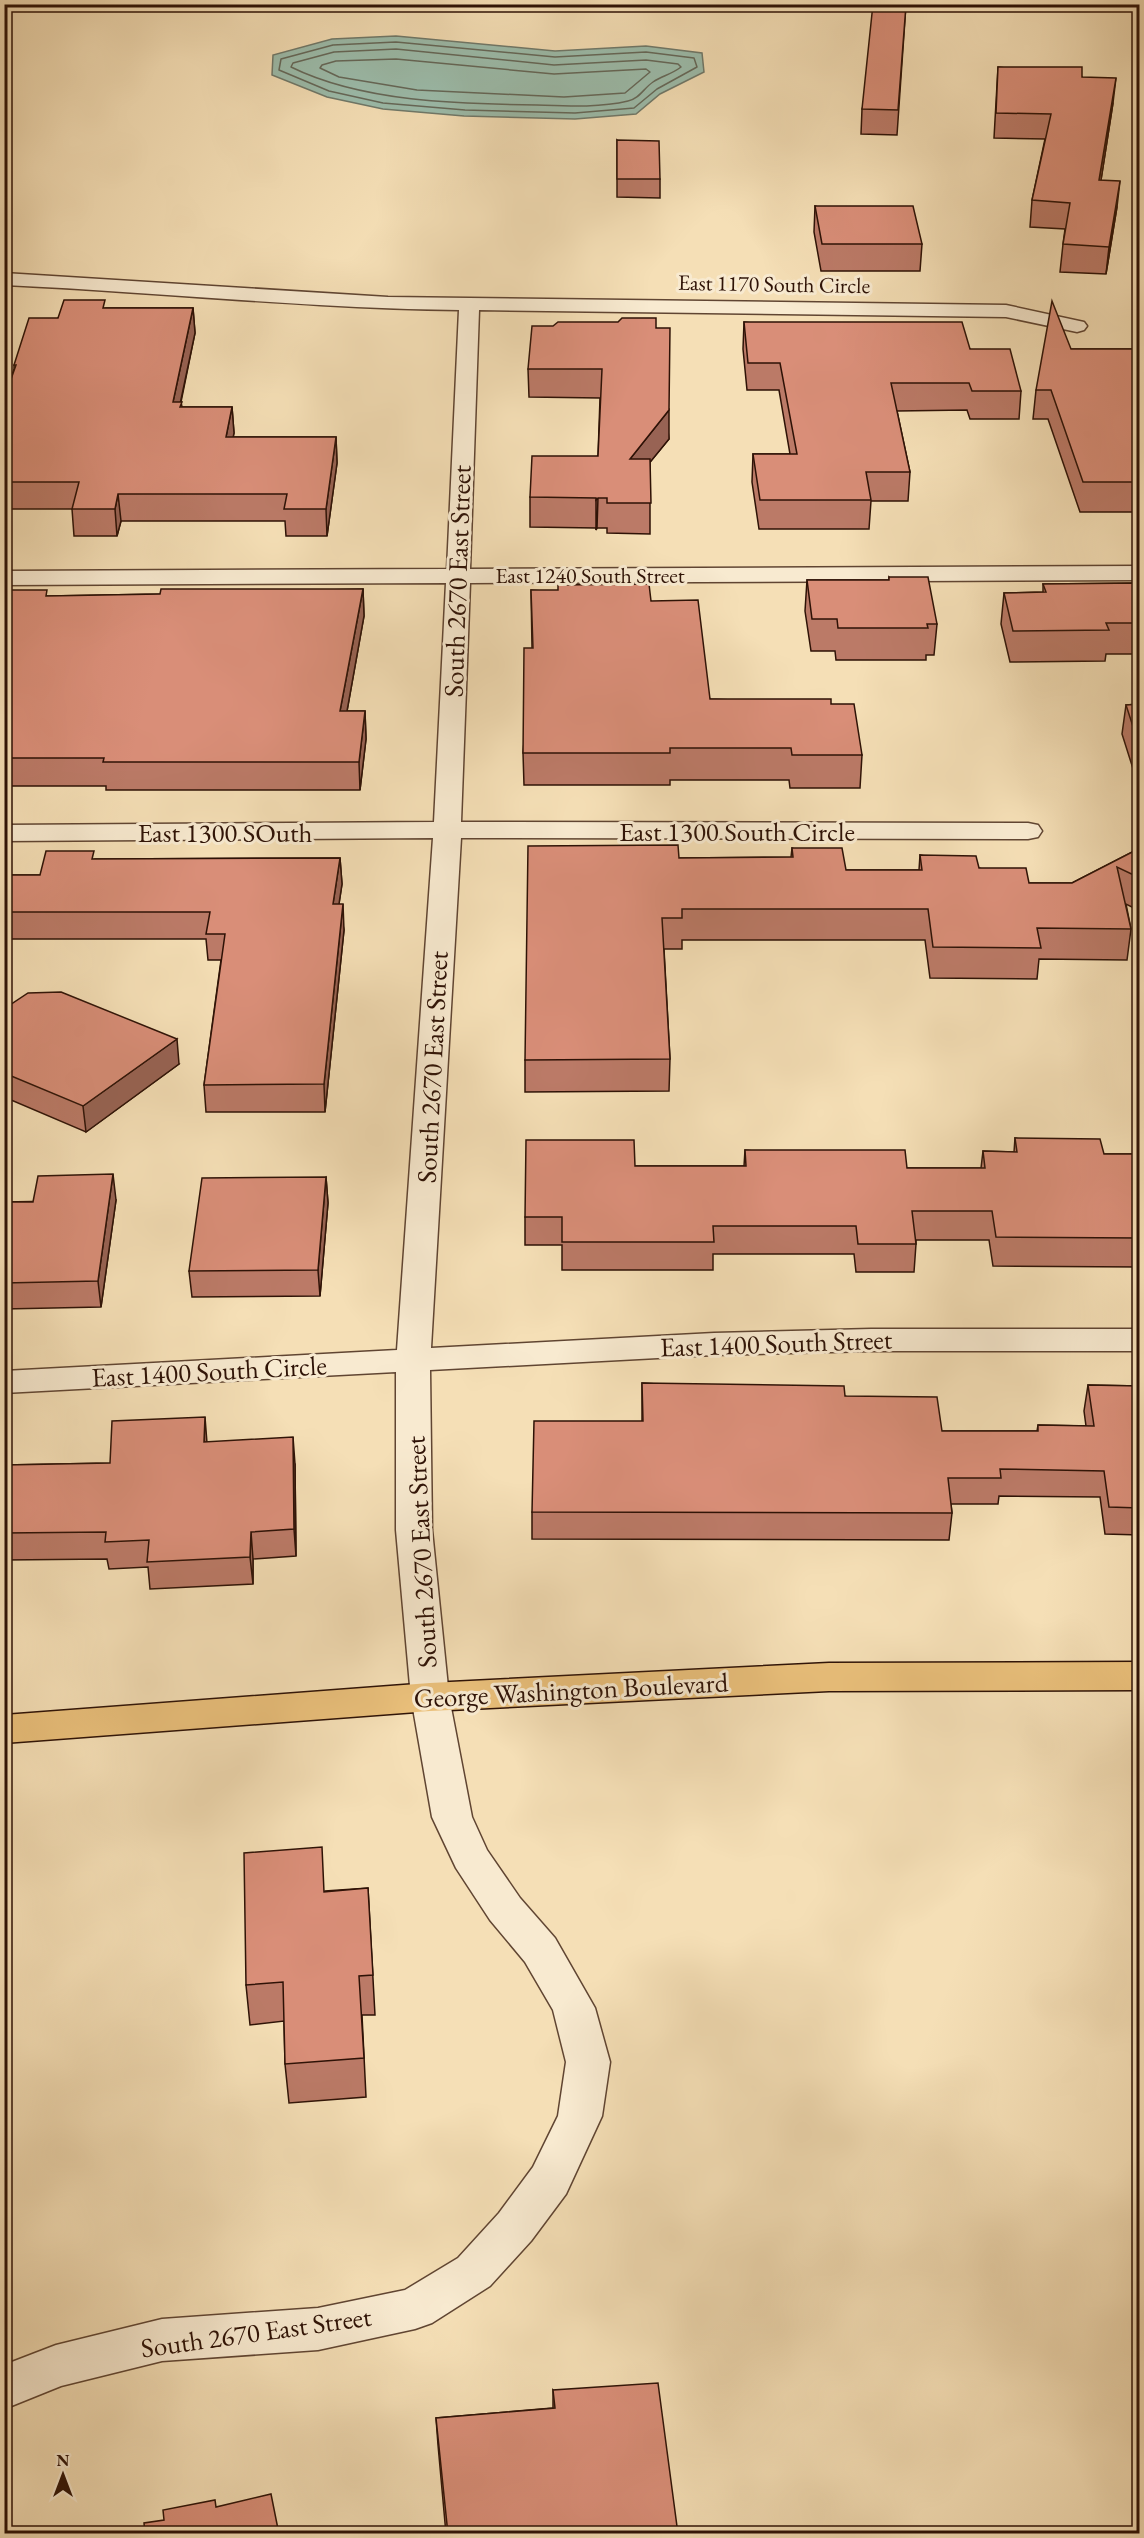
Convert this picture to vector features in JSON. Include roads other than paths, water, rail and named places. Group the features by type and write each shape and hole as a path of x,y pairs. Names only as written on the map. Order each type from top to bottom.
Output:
{"main road":[{"name":"George Washington Boulevard","path":"4,1729 430,1697 829,1677 1140,1676"}],"street":[{"name":"East 1170 South Circle","path":"4,279 107,284 242,296 388,303 1006,311 1077,326"},
{"name":"South 2670 East Street","path":"4,2388 56,2366 162,2340 318,2329 415,2308 474,2272 514,2227 550,2180 580,2116 588,2062 574,2008 540,1950 505,1909 470,1857 452,1817 430,1697 414,1530 413,1360 418,1315 449,805 456,576 469,304"},
{"name":"East 1240 South Street","path":"4,578 1140,573"},
{"name":"East 1300 South Circle","path":"446,830 1028,831"},
{"name":"East 1300 SOuth","path":"4,833 446,830"},
{"name":"East 1400 South Street","path":"413,1360 714,1344 871,1340 1140,1340"},
{"name":"East 1400 South Circle","path":"4,1382 413,1360"}],"water":[{"path":"396,36 555,51 646,46 702,53 704,72 660,94 636,114 575,119 464,116 383,109 327,97 272,75 273,55 332,39"}]}
